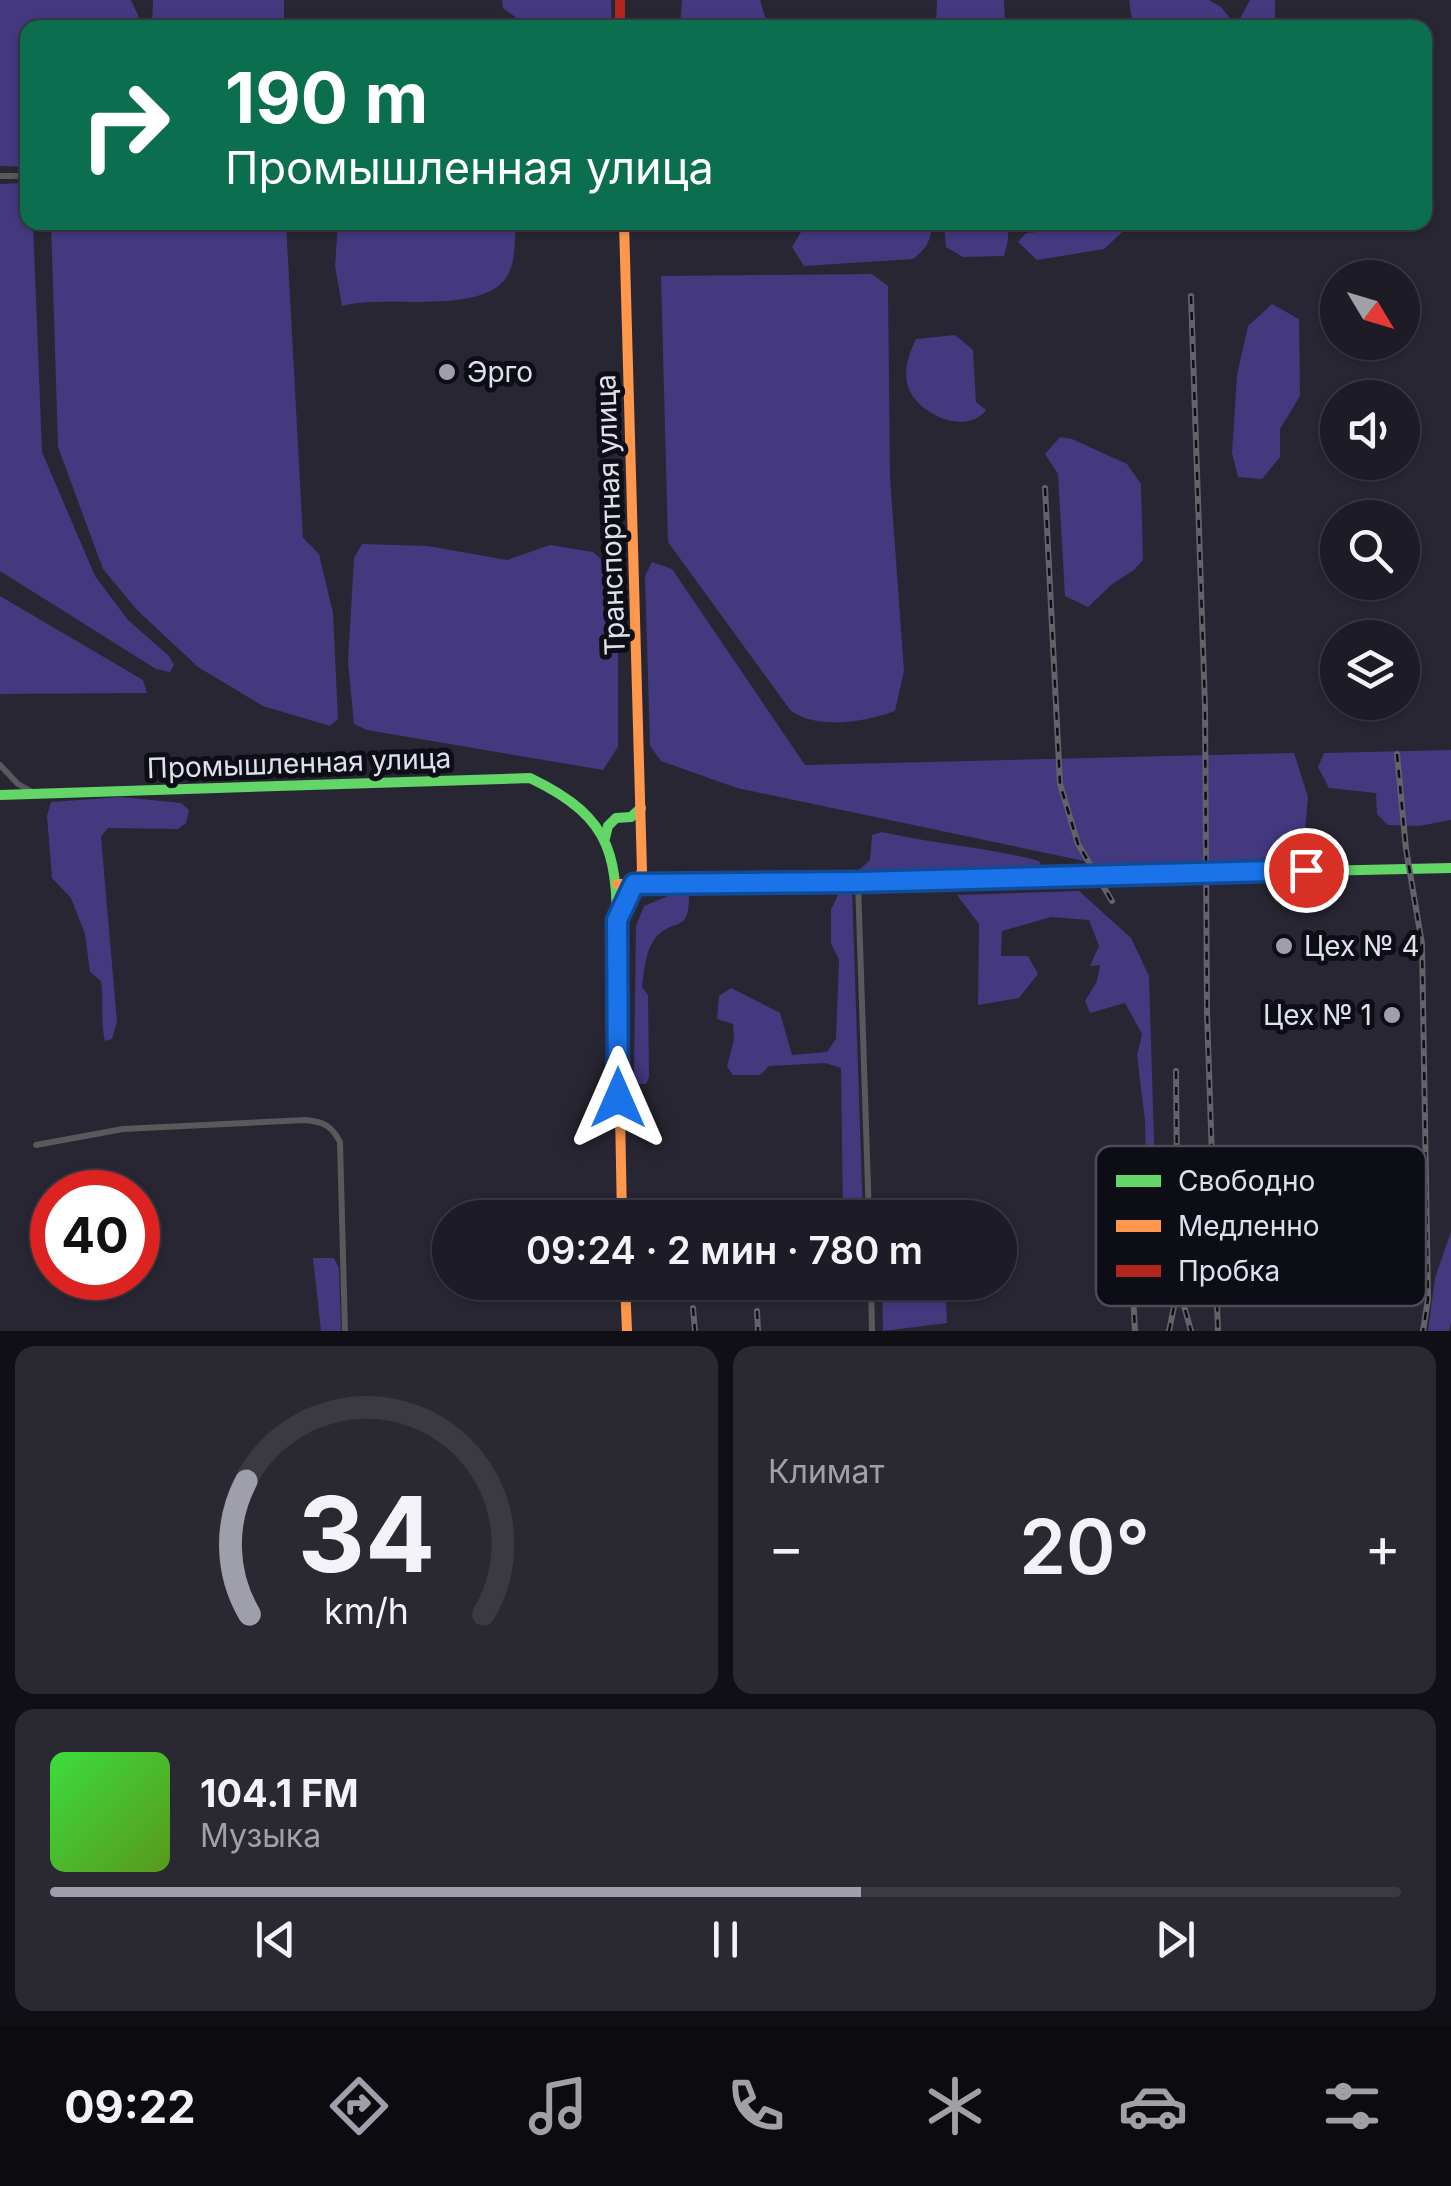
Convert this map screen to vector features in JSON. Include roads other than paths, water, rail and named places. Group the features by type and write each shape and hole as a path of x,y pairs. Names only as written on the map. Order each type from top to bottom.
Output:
{"street":[{"name":"Транспортная улица","path":"624,230 642,871"},
{"path":"0,765 18,784 38,795"},
{"name":"Промышленная улица","path":"0,795 530,778 563,794 587,814 605,838"},
{"path":"587,814 631,817 642,807"},
{"path":"631,817 642,826"},
{"path":"616,818 608,826 605,838 617,884 621,1200"},
{"path":"617,884 1451,868"},
{"path":"617,920 642,871 669,885"},
{"path":"858,882 868,1200"},
{"path":"36,1145 123,1129 321,1122 334,1130 340,1142 346,1331"},
{"path":"626,1300 627,1331"},
{"path":"871,1300 872,1331"}],"railway":[{"path":"1191,296 1205,706 1212,1146"},
{"path":"1045,488 1060,784 1078,844 1112,901"},
{"path":"1397,754 1406,849 1422,944 1425,1146"},
{"path":"1176,1071 1177,1146"},
{"path":"1423,1331 1428,1299 1426,1181"},
{"path":"1134,1306 1135,1331"},
{"path":"1169,1331 1174,1306"},
{"path":"1184,1306 1191,1331"},
{"path":"1217,1306 1218,1331"},
{"path":"693,1308 695,1331"},
{"path":"757,1311 758,1331"}],"place":[{"name":"Эрго","path":"447,372"},
{"name":"Цех № 4","path":"1284,946"},
{"name":"Цех № 1","path":"1392,1015"}]}
